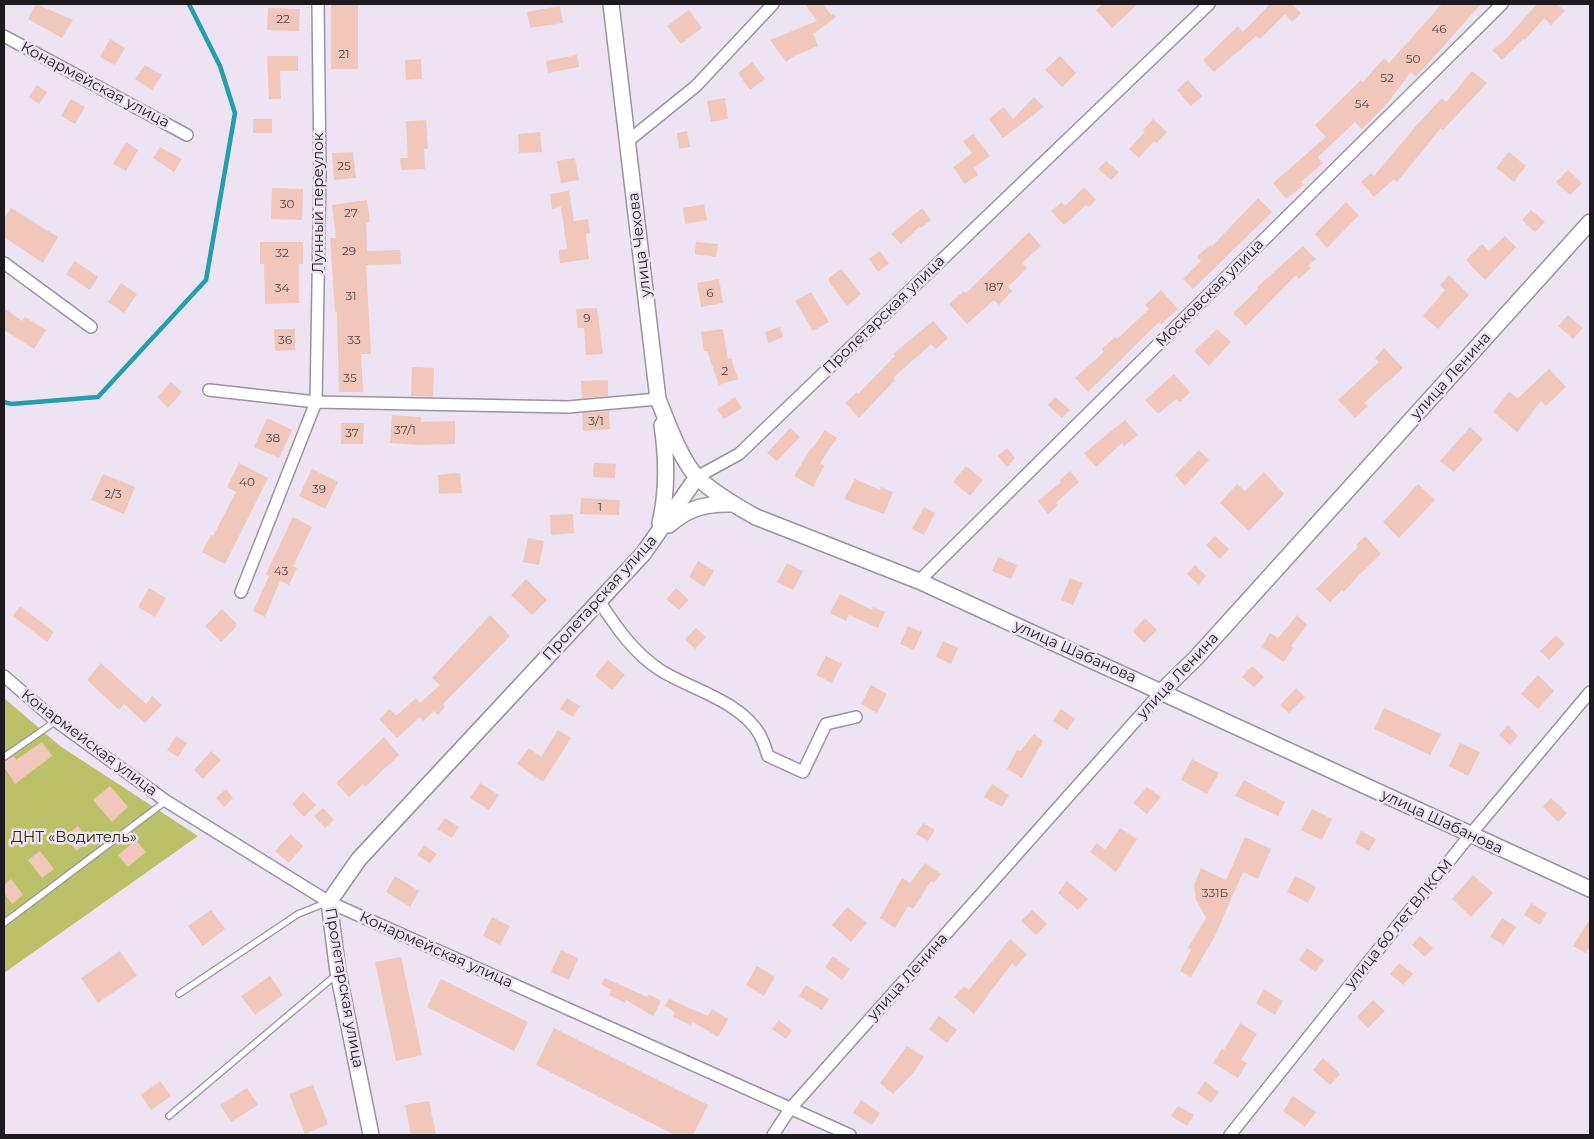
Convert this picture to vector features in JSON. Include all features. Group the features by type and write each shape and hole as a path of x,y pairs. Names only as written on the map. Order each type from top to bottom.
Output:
{"street":[{"name":"Лунный переулок","path":"241,592 316,402 320,171 318,4"},
{"name":"улица Чехова","path":"611,4 658,399 673,438 697,477"},
{"path":"628,141 696,86 773,4"},
{"name":"Пролетарская улица","path":"371,1135 338,972 329,902 359,859 657,536 697,477 739,454 1209,4"},
{"name":"Московская улица","path":"919,581 1502,4"},
{"name":"Конармейская улица","path":"4,36 187,135"},
{"name":"улица Ленина","path":"773,1135 790,1109 1162,691 1196,658 1590,222"},
{"path":"4,263 91,327"},
{"path":"209,390 316,402 568,407 658,399 667,470 665,501 657,536"},
{"name":"улица Шабанова","path":"697,477 732,504 756,517 919,581 1162,691 1470,836 1590,889"},
{"path":"657,536 679,516 696,507 714,503 732,504"},
{"path":"598,602 617,629 638,653 661,670 708,693 746,718 759,734 768,756 803,772 826,724 856,717"},
{"name":"Конармейская улица","path":"4,676 56,721 166,801 329,902 850,1135"},
{"name":"улица 60 лет ВЛКСМ","path":"1230,1135 1470,836 1590,692"}],"lane":[{"path":"4,757 56,721"},
{"path":"4,923 166,801"},
{"path":"179,994 298,914 329,902"},
{"path":"169,1116 338,972"}],"green space":[{"name":"ДНТ «Водитель»","path":"4,698 60,746 198,836 4,973"}],"building":[{"path":"36,4 73,20 62,38 28,19"},
{"path":"331,4 358,4 358,69 331,69"},
{"path":"805,4 823,4 831,15 834,14 836,17 813,34 818,46 794,56 786,62 770,40 817,21"},
{"path":"1103,4 1138,4 1112,28 1096,10"},
{"path":"1270,4 1294,4 1301,13 1292,22 1285,14 1260,39 1256,36 1214,72 1203,60 1238,26 1243,32"},
{"path":"1442,4 1481,4 1416,77 1411,72 1386,105 1362,129 1355,122 1318,157 1323,163 1301,182 1304,185 1286,199 1273,183 1326,137 1315,125 1361,80 1363,82 1384,58 1389,63"},
{"path":"1537,4 1557,4 1565,11 1551,25 1544,18 1525,40 1523,39 1502,60 1492,50 1505,40"},
{"path":"560,6 563,23 530,28 527,12"},
{"path":"268,8 300,9 299,31 267,30"},
{"path":"689,10 702,28 681,44 667,26"},
{"path":"110,39 125,48 115,65 100,57"},
{"path":"577,55 579,67 548,73 546,61"},
{"path":"267,56 298,56 298,71 280,71 281,99 269,99"},
{"path":"1060,56 1076,73 1062,87 1045,70"},
{"path":"421,59 422,79 406,80 405,60"},
{"path":"752,62 765,79 750,90 738,73"},
{"path":"145,65 162,75 152,90 135,79"},
{"path":"1472,71 1487,83 1443,130 1441,128 1397,182 1394,179 1374,197 1361,182 1371,173 1374,176 1442,98 1446,102"},
{"path":"1188,80 1202,96 1191,106 1177,90"},
{"path":"37,85 47,92 39,104 29,97"},
{"path":"1034,97 1044,107 1003,138 989,119 1004,107 1013,119"},
{"path":"725,98 728,119 711,122 707,101"},
{"path":"71,99 85,107 75,124 61,116"},
{"path":"253,119 272,119 272,133 253,133"},
{"path":"1153,119 1167,132 1157,143 1154,141 1139,158 1129,149 1145,132 1143,130"},
{"path":"426,120 428,149 424,149 425,169 401,170 400,158 408,158 406,121"},
{"path":"687,131 690,147 679,149 677,133"},
{"path":"540,132 542,152 519,153 518,134"},
{"path":"973,134 990,156 974,168 978,175 965,184 953,167 972,153 963,141"},
{"path":"126,142 138,150 126,171 113,164"},
{"path":"160,147 182,159 174,172 153,158"},
{"path":"353,152 356,178 334,180 332,153"},
{"path":"1509,152 1526,166 1514,182 1496,168"},
{"path":"575,158 579,180 561,183 557,161"},
{"path":"1106,161 1119,172 1111,180 1098,169"},
{"path":"1568,170 1582,183 1570,195 1556,182"},
{"path":"1084,187 1096,200 1089,207 1086,205 1064,225 1051,211 1062,202 1065,206"},
{"path":"272,188 303,189 302,220 271,219"},
{"path":"569,191 574,221 588,219 590,233 586,234 589,259 560,263 559,250 567,249 561,207 552,209 550,194"},
{"path":"1258,198 1272,212 1193,289 1183,279 1201,261 1197,257 1210,245 1212,246"},
{"path":"367,200 370,222 366,223 367,251 400,250 401,264 366,265 371,354 361,354 363,392 339,392 337,312 335,312 330,238 336,238 332,205"},
{"path":"1346,202 1359,215 1327,248 1315,234"},
{"path":"704,204 707,220 685,224 683,208"},
{"path":"11,208 58,237 43,263 4,237 4,219"},
{"path":"922,208 931,220 921,228 920,226 901,244 891,234"},
{"path":"1531,210 1545,222 1535,232 1522,220"},
{"path":"1029,232 1041,246 1022,263 1027,268 1008,287 1012,291 999,305 994,300 967,324 949,304 964,291 966,293"},
{"path":"1505,236 1516,247 1485,280 1466,260 1482,244 1489,251"},
{"path":"260,242 303,242 303,264 299,264 299,303 265,304 264,264 260,264"},
{"path":"696,242 718,244 716,257 695,254"},
{"path":"1303,246 1316,259 1308,266 1311,268 1299,279 1296,275 1246,326 1233,313 1258,289 1257,287"},
{"path":"880,251 889,264 878,272 869,259"},
{"path":"75,261 98,277 90,290 66,274"},
{"path":"841,269 861,294 847,306 829,282 829,278"},
{"path":"1449,275 1469,295 1438,329 1423,316 1445,290 1440,285"},
{"path":"719,279 723,303 701,307 697,283"},
{"path":"121,283 137,294 124,313 108,302"},
{"path":"1161,290 1178,309 1161,324 1159,322 1088,392 1075,378 1104,352 1102,349 1115,337 1117,339 1149,309 1145,305"},
{"path":"811,292 829,322 813,331 795,301"},
{"path":"4,308 22,321 25,317 46,330 34,349 4,330"},
{"path":"597,308 603,354 586,355 584,328 578,328 576,309"},
{"path":"1568,315 1583,328 1573,339 1558,326"},
{"path":"933,321 948,338 936,349 931,344 893,378 895,380 859,418 845,403 857,392 858,394 895,356 893,354"},
{"path":"780,327 783,337 768,343 765,332"},
{"path":"274,329 295,329 295,350 275,351"},
{"path":"723,329 728,359 731,358 738,379 719,385 707,351 704,351 701,332"},
{"path":"1217,329 1231,342 1209,366 1194,351"},
{"path":"1384,348 1403,368 1364,403 1368,406 1355,418 1338,400 1379,362 1375,358"},
{"path":"412,367 434,368 433,397 411,396"},
{"path":"1549,369 1566,387 1546,406 1541,401 1517,432 1493,412 1509,392 1518,398"},
{"path":"1174,374 1190,392 1180,402 1176,399 1158,414 1145,400"},
{"path":"608,380 608,396 582,398 581,381"},
{"path":"171,382 182,392 168,408 157,397"},
{"path":"735,397 742,408 724,419 717,409"},
{"path":"1055,397 1070,410 1062,418 1048,405"},
{"path":"609,411 610,429 583,431 582,413"},
{"path":"392,415 421,417 421,422 455,421 455,444 419,445 390,443"},
{"path":"267,418 292,430 279,458 254,447"},
{"path":"1125,420 1138,435 1124,446 1122,443 1096,467 1084,453"},
{"path":"341,423 364,423 363,444 341,444"},
{"path":"1470,427 1483,439 1454,472 1440,461"},
{"path":"790,428 800,437 777,461 767,453"},
{"path":"825,430 837,438 820,463 824,466 813,487 794,476 811,448"},
{"path":"1007,448 1015,458 1007,467 998,456"},
{"path":"1199,450 1209,460 1185,486 1175,475"},
{"path":"239,463 268,478 225,564 202,552 211,535 213,536 236,492 227,487"},
{"path":"594,463 616,464 615,478 593,477"},
{"path":"966,466 983,480 970,496 953,482"},
{"path":"312,469 338,482 325,509 299,496"},
{"path":"1070,471 1079,482 1056,503 1058,505 1048,514 1038,501 1061,482 1060,480"},
{"path":"1264,472 1284,494 1249,531 1220,503 1237,484 1245,491"},
{"path":"460,473 462,493 439,494 438,475"},
{"path":"103,474 135,487 124,514 91,500"},
{"path":"855,479 880,490 881,487 893,492 884,514 844,499"},
{"path":"1418,484 1435,500 1399,538 1383,522"},
{"path":"581,498 620,500 619,515 580,514"},
{"path":"924,507 935,513 924,535 912,529"},
{"path":"573,514 574,533 551,535 550,515"},
{"path":"293,517 312,527 293,566 297,568 289,585 280,581 265,617 253,611 269,576 266,574"},
{"path":"1215,536 1229,549 1220,559 1206,545"},
{"path":"1365,536 1381,554 1344,592 1342,590 1330,602 1316,589 1358,547 1356,545"},
{"path":"528,538 544,541 539,565 523,562"},
{"path":"998,557 1017,565 1011,579 992,571"},
{"path":"698,561 714,571 704,587 689,577"},
{"path":"787,563 803,571 793,590 777,582"},
{"path":"1195,565 1206,576 1199,585 1187,574"},
{"path":"1070,578 1083,583 1073,605 1061,600"},
{"path":"526,579 547,600 532,615 511,595"},
{"path":"149,588 166,598 155,617 138,607"},
{"path":"676,588 689,600 679,610 666,599"},
{"path":"840,594 872,610 873,607 885,612 878,628 849,615 846,621 830,613"},
{"path":"20,606 54,632 47,642 13,616"},
{"path":"222,609 236,623 236,627 221,642 205,626"},
{"path":"490,615 510,636 443,704 445,707 438,715 434,711 423,721 420,717 397,738 379,719 390,709 396,716 416,698 420,703 440,685 432,678"},
{"path":"1297,615 1307,625 1291,646 1293,648 1284,662 1261,647 1270,633 1278,638"},
{"path":"1145,618 1157,630 1144,643 1133,631"},
{"path":"908,626 922,632 914,650 900,644"},
{"path":"696,628 706,637 695,649 685,639"},
{"path":"1556,635 1565,644 1549,660 1540,651"},
{"path":"943,641 958,648 951,664 936,657"},
{"path":"826,656 842,664 832,683 816,675"},
{"path":"608,660 625,675 612,690 595,676"},
{"path":"101,663 146,704 152,696 162,705 145,723 124,704 119,710 87,680"},
{"path":"1252,666 1264,677 1254,687 1242,677"},
{"path":"1538,675 1554,691 1538,709 1521,694"},
{"path":"871,685 887,694 877,713 861,704"},
{"path":"1296,688 1305,697 1289,713 1280,705"},
{"path":"567,698 580,706 573,717 560,709"},
{"path":"1384,708 1441,734 1430,755 1374,729"},
{"path":"1061,709 1075,719 1067,730 1053,721"},
{"path":"1508,725 1518,736 1510,745 1499,735"},
{"path":"558,730 571,738 543,782 517,764 529,748 541,757"},
{"path":"1034,734 1043,741 1022,778 1007,769 1017,750 1020,751"},
{"path":"176,736 187,743 178,757 167,750"},
{"path":"384,737 399,755 365,787 363,784 349,797 336,783"},
{"path":"42,742 52,756 15,784 4,767 4,762 14,756 16,760"},
{"path":"1460,743 1480,752 1468,776 1449,766"},
{"path":"211,751 221,760 203,779 194,770"},
{"path":"1192,759 1219,773 1207,794 1181,780"},
{"path":"1244,780 1285,802 1278,816 1235,796"},
{"path":"480,783 499,795 489,810 470,798"},
{"path":"992,784 1009,795 1002,807 984,797"},
{"path":"110,786 128,807 112,822 93,800"},
{"path":"1147,787 1161,797 1147,814 1133,803"},
{"path":"226,789 233,798 224,807 216,798"},
{"path":"303,792 316,805 304,817 292,804"},
{"path":"1551,798 1567,813 1558,822 1543,807"},
{"path":"323,808 334,820 325,828 314,816"},
{"path":"1312,809 1332,819 1322,840 1301,830"},
{"path":"445,818 459,827 452,838 437,829"},
{"path":"923,823 935,830 928,841 916,834"},
{"path":"78,826 89,841 76,851 65,836"},
{"path":"1120,828 1137,839 1116,872 1090,852 1097,843 1105,850"},
{"path":"1361,831 1376,839 1369,851 1355,843"},
{"path":"291,834 303,846 289,863 275,851"},
{"path":"1245,837 1271,849 1258,879 1243,872 1215,936 1191,977 1180,971 1191,950 1188,948 1206,918 1196,900 1194,885 1201,868 1226,880"},
{"path":"136,840 146,852 128,867 118,855"},
{"path":"424,845 437,854 430,863 417,855"},
{"path":"40,851 54,869 42,878 28,860"},
{"path":"925,863 941,874 934,883 931,881 913,909 908,906 895,928 880,918 902,878 910,883"},
{"path":"1473,875 1493,893 1471,917 1452,899"},
{"path":"395,876 419,891 410,907 386,892"},
{"path":"1295,876 1316,887 1308,903 1287,892"},
{"path":"11,879 23,895 12,904 4,893 4,885"},
{"path":"1067,881 1088,899 1078,910 1058,893"},
{"path":"1531,903 1547,913 1540,925 1524,915"},
{"path":"847,907 867,923 851,942 832,925"},
{"path":"211,910 225,929 203,946 188,926"},
{"path":"1032,910 1047,924 1036,935 1021,921"},
{"path":"492,917 510,926 500,945 483,936"},
{"path":"1502,918 1516,927 1504,945 1490,937"},
{"path":"1590,919 1590,946 1586,953 1573,946"},
{"path":"1420,936 1433,948 1425,957 1412,945"},
{"path":"1010,939 1027,954 1016,967 1012,963 974,1014 954,997 964,986 969,990"},
{"path":"1307,948 1324,960 1316,972 1299,960"},
{"path":"561,950 578,958 569,980 551,972"},
{"path":"120,951 137,976 98,1003 81,978"},
{"path":"833,956 850,969 842,980 825,967"},
{"path":"401,957 422,1055 396,1061 375,962"},
{"path":"1399,963 1413,974 1403,985 1390,974"},
{"path":"757,966 775,977 764,996 746,985"},
{"path":"270,976 283,995 255,1015 241,996"},
{"path":"605,978 647,997 649,994 661,1001 653,1016 626,1000 625,1003 609,995 611,990 601,984"},
{"path":"441,979 528,1022 514,1051 427,1007"},
{"path":"806,985 829,999 822,1010 799,996"},
{"path":"1264,989 1283,1001 1275,1015 1256,1003"},
{"path":"669,999 708,1016 712,1009 728,1019 718,1037 693,1022 691,1025 673,1017 675,1012 665,1006"},
{"path":"1373,1000 1385,1011 1368,1028 1357,1017"},
{"path":"939,1016 957,1030 947,1043 929,1029"},
{"path":"779,1020 792,1031 786,1039 772,1029"},
{"path":"1240,1023 1257,1034 1241,1060 1247,1063 1238,1078 1213,1063 1222,1048 1224,1050"},
{"path":"554,1028 708,1105 693,1135 675,1135 536,1065"},
{"path":"907,1046 924,1057 913,1073 893,1094 880,1083"},
{"path":"1323,1058 1340,1074 1330,1085 1313,1070"},
{"path":"160,1081 171,1096 151,1110 141,1095"},
{"path":"1205,1081 1219,1092 1211,1103 1197,1093"},
{"path":"313,1085 328,1124 305,1134 289,1094"},
{"path":"247,1088 258,1105 231,1122 220,1105"},
{"path":"1293,1096 1316,1112 1305,1127 1283,1111"},
{"path":"861,1100 880,1113 872,1125 853,1113"},
{"path":"429,1101 436,1135 411,1135 405,1105"},
{"path":"1178,1106 1194,1115 1187,1126 1171,1116"}],"waterway":[{"path":"4,402 11,404 98,397 206,280 235,113 220,66 189,4"}]}
